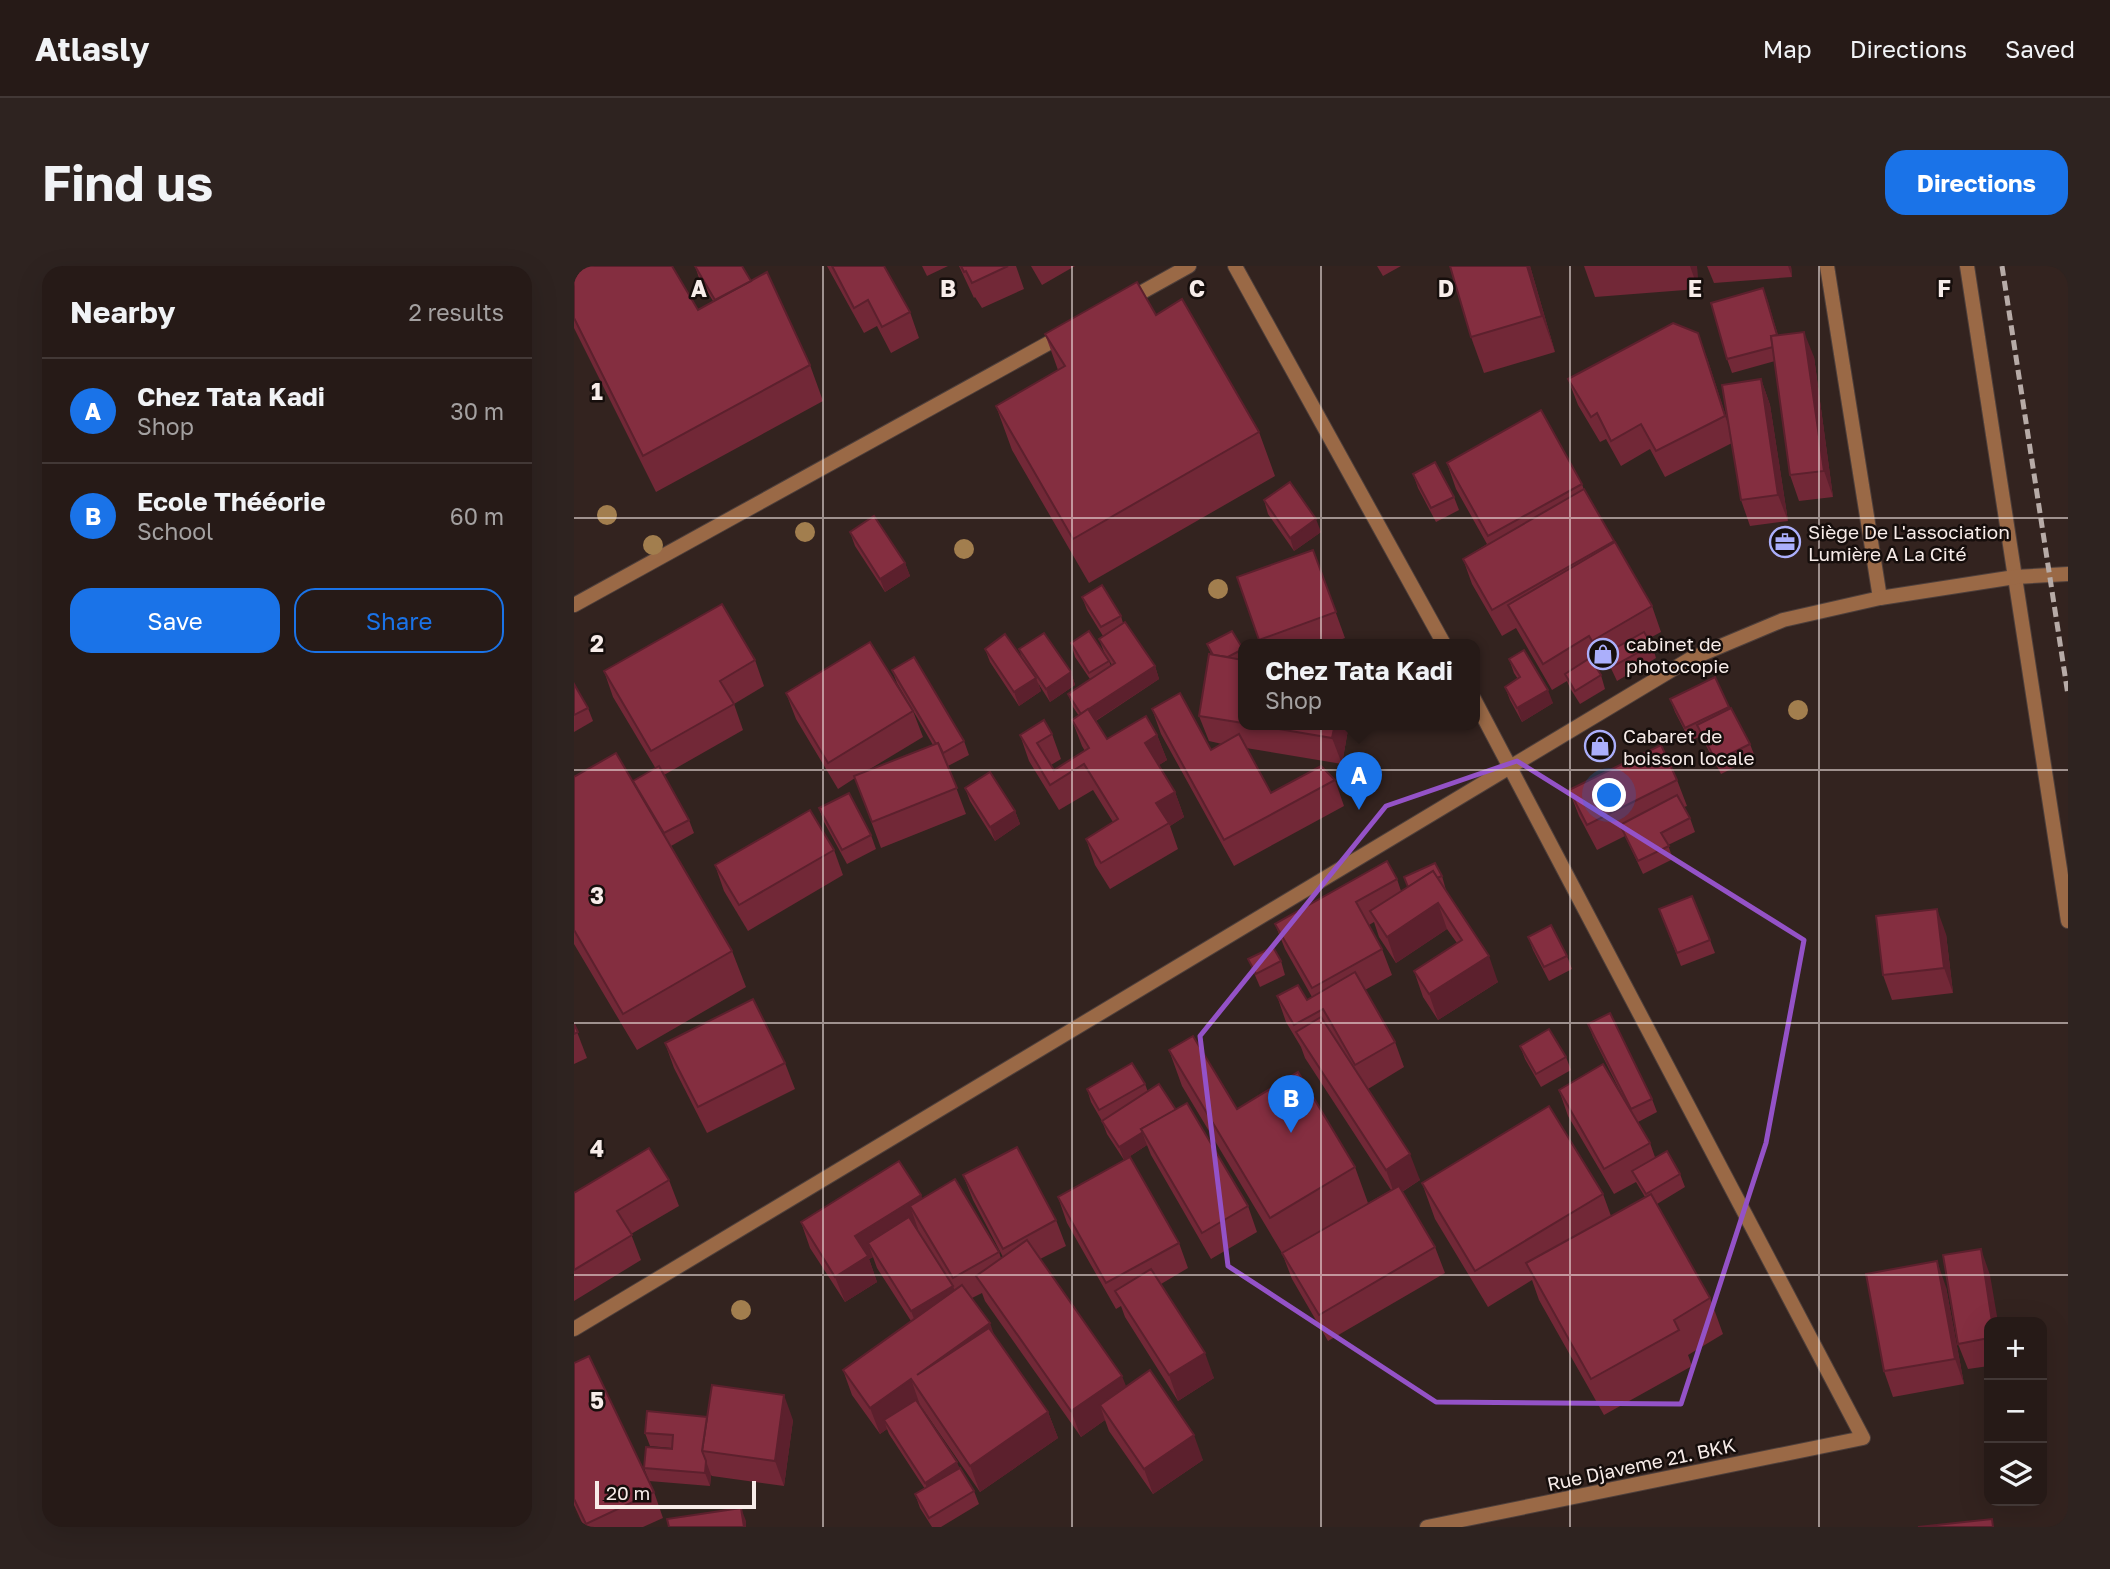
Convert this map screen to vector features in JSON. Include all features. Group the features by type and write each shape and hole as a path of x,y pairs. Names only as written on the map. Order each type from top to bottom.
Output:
{"street":[{"path":"1116,306 1189,266"},
{"path":"1234,266 1441,639"},
{"path":"1827,266 1880,598"},
{"path":"1967,266 2068,921"},
{"path":"574,605 1080,326"},
{"path":"574,1328 1689,659 1783,620 1880,598 2015,577 2068,573"},
{"path":"1480,708 1512,766"},
{"name":"Rue Djaveme 21. BKK","path":"1427,1527 1863,1438 1512,766"}],"highlighted area":[{"path":"1517,761 1804,940 1766,1143 1681,1404 1436,1402 1228,1266 1200,1036 1386,806"}],"building":[{"path":"574,266 672,266 698,310 767,272 810,365 643,456 574,318"},
{"path":"695,266 742,266 751,281 715,300"},
{"path":"832,266 884,266 910,312 882,327 868,300 854,308"},
{"path":"961,266 1008,266 972,283"},
{"path":"1450,266 1527,266 1542,316 1471,337"},
{"path":"1137,282 1156,315 1182,299 1259,432 1073,539 996,406 1065,366 1045,334"},
{"path":"1763,288 1777,335 1771,336 1773,347 1727,359 1711,303"},
{"path":"1673,323 1698,333 1725,416 1656,451 1641,424 1611,441 1597,413 1591,417 1568,379"},
{"path":"1804,332 1824,471 1790,475 1771,336"},
{"path":"1761,379 1778,495 1741,500 1722,385"},
{"path":"1541,410 1582,484 1488,536 1447,463"},
{"path":"1435,462 1454,497 1431,508 1413,474"},
{"path":"1290,482 1316,519 1290,538 1264,500"},
{"path":"1584,489 1614,541 1492,610 1463,559"},
{"path":"874,516 905,563 880,579 850,532"},
{"path":"1615,542 1652,606 1592,641 1589,636 1543,664 1508,605"},
{"path":"1313,550 1336,612 1259,639 1237,577"},
{"path":"1102,585 1121,616 1101,627 1082,597"},
{"path":"722,604 755,660 720,681 734,704 651,751 604,671"},
{"path":"1125,622 1155,666 1081,714 1068,694 1115,663 1099,639"},
{"path":"1089,631 1109,661 1089,673 1071,643"},
{"path":"1232,631 1238,641 1238,652 1228,657 1213,655 1207,644"},
{"path":"1644,632 1652,645 1612,667 1605,654"},
{"path":"1044,633 1071,672 1046,689 1019,649"},
{"path":"1005,634 1036,678 1014,692 985,649"},
{"path":"870,642 913,711 828,763 786,693"},
{"path":"1524,650 1548,690 1517,708 1505,687 1520,677 1509,659"},
{"path":"1209,654 1238,659 1238,722 1199,716"},
{"path":"914,657 964,741 943,753 892,670"},
{"path":"1590,658 1601,675 1575,691 1565,674"},
{"path":"1715,677 1729,707 1685,728 1670,699"},
{"path":"574,684 588,708 574,715"},
{"path":"1180,693 1211,750 1239,734 1271,793 1321,766 1335,780 1224,840 1152,709"},
{"path":"1731,708 1750,744 1716,761 1697,725"},
{"path":"1088,709 1107,739 1146,716 1157,735 1145,743 1175,792 1156,803 1169,823 1101,863 1086,839 1118,819 1084,764 1050,785 1020,735 1044,720 1052,734 1037,743 1054,770 1089,748 1072,720"},
{"path":"1285,730 1334,730 1332,738"},
{"path":"938,743 957,788 872,822 854,776"},
{"path":"1661,745 1677,780 1587,825 1569,790"},
{"path":"616,753 732,951 623,1014 574,930 574,777"},
{"path":"659,766 689,820 664,833 633,781"},
{"path":"990,772 1015,811 990,827 965,788"},
{"path":"849,793 871,835 842,850 819,808"},
{"path":"1677,795 1690,818 1661,833 1669,846 1638,861 1620,825"},
{"path":"810,810 834,850 739,905 715,865"},
{"path":"1387,861 1397,879 1356,902 1382,949 1312,988 1275,924"},
{"path":"1435,863 1442,876 1437,878 1433,871 1408,887 1404,877"},
{"path":"1433,871 1489,956 1429,994 1414,971 1462,940 1438,903 1387,937 1370,911"},
{"path":"1692,896 1710,940 1677,953 1659,909"},
{"path":"1937,909 1944,968 1883,975 1876,916"},
{"path":"1551,925 1567,956 1544,967 1528,937"},
{"path":"1273,947 1281,961 1256,974 1248,959"},
{"path":"1355,972 1395,1042 1355,1065 1323,1009 1294,1025 1277,996 1298,985 1307,1000"},
{"path":"753,999 785,1063 698,1107 665,1043"},
{"path":"1610,1013 1652,1099 1631,1109 1588,1024"},
{"path":"1321,1017 1410,1154 1386,1170 1296,1032"},
{"path":"1549,1029 1566,1057 1536,1074 1520,1046"},
{"path":"1193,1036 1237,1109 1298,1072 1355,1167 1270,1218 1169,1050"},
{"path":"1132,1063 1145,1084 1099,1110 1087,1089"},
{"path":"1603,1064 1650,1143 1604,1169 1559,1090"},
{"path":"1159,1084 1176,1110 1141,1129 1143,1132 1119,1147 1102,1121"},
{"path":"1187,1103 1248,1206 1202,1233 1141,1129"},
{"path":"1549,1106 1603,1194 1475,1271 1422,1183"},
{"path":"1017,1147 1056,1220 1003,1249 963,1175"},
{"path":"649,1148 669,1180 617,1211 632,1235 574,1270 574,1193"},
{"path":"1667,1151 1680,1174 1646,1194 1632,1171"},
{"path":"1130,1157 1179,1243 1106,1283 1058,1197"},
{"path":"899,1161 921,1195 855,1236 868,1256 835,1277 801,1222"},
{"path":"955,1179 999,1252 953,1278 910,1206"},
{"path":"1399,1186 1435,1247 1319,1315 1282,1253"},
{"path":"1651,1194 1710,1298 1674,1320 1679,1330 1591,1379 1526,1263"},
{"path":"909,1217 953,1286 911,1311 868,1243"},
{"path":"1027,1240 1122,1376 1071,1411 976,1276"},
{"path":"1981,1249 1991,1317 1984,1317 1984,1339 1958,1344 1943,1255"},
{"path":"1937,1261 1955,1359 1884,1371 1866,1274"},
{"path":"1151,1269 1205,1353 1169,1375 1115,1291"},
{"path":"962,1285 990,1323 917,1375 989,1328 1048,1412 970,1466 911,1379 870,1408 843,1370"},
{"path":"589,1356 654,1492 586,1524 574,1499 574,1363"},
{"path":"1150,1370 1194,1435 1144,1469 1100,1405"},
{"path":"712,1385 784,1395 775,1461 702,1451"},
{"path":"916,1400 957,1462 925,1483 884,1420"},
{"path":"647,1411 707,1417 702,1451 706,1461 705,1473 644,1468 646,1447 672,1449 673,1435 645,1433"},
{"path":"960,1468 974,1491 929,1518 915,1494"},
{"path":"741,1508 744,1527 669,1527 667,1519"},
{"path":"1992,1519 1993,1527 1918,1527"}],"railway":[{"path":"2002,266 2068,695"}],"place":[{"name":"Siège De L'association Lumière A La Cité","path":"1785,542"},
{"name":"cabinet de photocopie","path":"1603,654"},
{"name":"Cabaret de boisson locale","path":"1600,746"},
{"name":"Chez Tata Kadi","path":"1359,810"},
{"name":"Ecole Thééorie","path":"1291,1133"}]}
